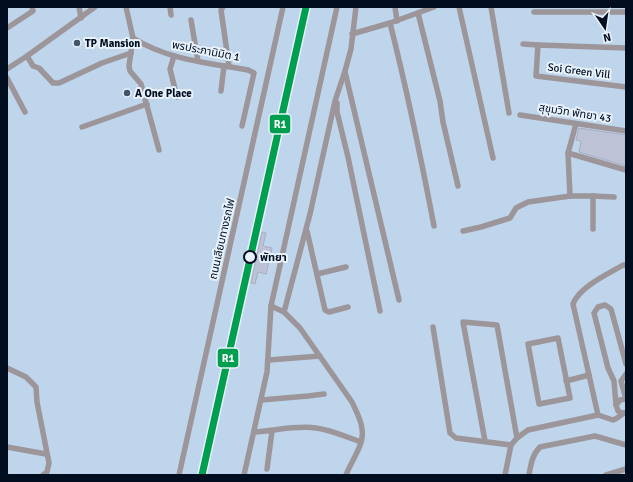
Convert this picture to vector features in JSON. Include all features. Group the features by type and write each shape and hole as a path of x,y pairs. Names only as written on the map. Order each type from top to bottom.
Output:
{"street":[{"path":"7,28 33,10 32,7"},
{"path":"79,7 81,18"},
{"path":"7,69 95,7"},
{"path":"126,7 133,38 129,66 130,71 141,84 159,150"},
{"path":"170,7 171,16"},
{"path":"221,91 227,66 221,10 224,7"},
{"name":"ถนนเลียบทางรถไฟ","path":"179,475 283,7"},
{"path":"244,475 269,360 271,306 337,7"},
{"path":"356,7 351,49 337,104 337,112 380,310"},
{"path":"395,7 397,20"},
{"path":"352,34 390,23 434,7"},
{"path":"459,7 493,158"},
{"path":"491,7 509,113"},
{"path":"534,12 626,12"},
{"path":"418,13 440,101 443,122 458,186"},
{"path":"191,20 198,61"},
{"path":"390,23 402,69 420,152 434,226"},
{"name":"พรประภานิมิต 1","path":"133,38 148,47 174,56 248,70 254,73 242,126"},
{"name":"Soi Green Vill","path":"523,44 626,48"},
{"name":"Soi Green Vill","path":"538,45 536,76 626,87"},
{"path":"27,56 33,66 39,68 53,83 59,83 102,63 131,53"},
{"path":"174,56 170,69 177,97"},
{"path":"284,312 306,228 335,101 344,74"},
{"path":"344,74 399,300"},
{"path":"7,78 25,112"},
{"path":"82,127 147,104"},
{"name":"สุขุมวิท พัทยา 43","path":"520,115 626,131"},
{"path":"570,196 568,153 576,124"},
{"path":"568,153 626,170"},
{"path":"463,231 481,228 510,218 516,208 528,202 570,196 614,197"},
{"path":"593,196 593,230"},
{"path":"306,228 326,312 348,307"},
{"path":"598,415 573,304 577,295 592,283 623,265 626,265"},
{"path":"317,274 346,267"},
{"path":"625,413 618,411 616,405 614,381 608,368 594,313 598,307 606,305 611,309 626,364"},
{"path":"271,306 284,312 300,328 352,402 362,429 361,442 346,475"},
{"path":"485,441 463,322 497,325 517,438"},
{"path":"433,327 450,433 456,438 511,445"},
{"path":"558,338 566,380 570,398 539,404 528,344 558,338"},
{"path":"269,360 320,356"},
{"path":"7,368 26,377 36,387 37,402 46,454 49,462 47,472 43,475"},
{"path":"621,381 626,374"},
{"path":"566,380 589,376"},
{"path":"614,381 621,381"},
{"path":"616,405 620,400 626,399 621,381"},
{"path":"261,400 324,394"},
{"path":"505,475 511,445 517,438 528,430 598,415 613,420 625,413"},
{"path":"254,432 296,428 316,428 338,433 361,442"},
{"path":"267,469 272,431"},
{"path":"529,475 535,451 540,447 595,436 626,445"},
{"path":"7,447 46,454"},
{"path":"609,475 626,469"}],"building":[{"path":"579,128 626,135 626,166 579,152 581,141 576,140"},
{"path":"262,232 266,233 263,246 272,248 266,274 258,272 255,284 251,283"}],"transit line":[{"name":"R1","path":"202,475 306,7"}],"place":[{"name":"TP Mansion","path":"77,43"},
{"name":"A One Place","path":"127,93"},
{"name":"พัทยา","path":"250,257"}]}
